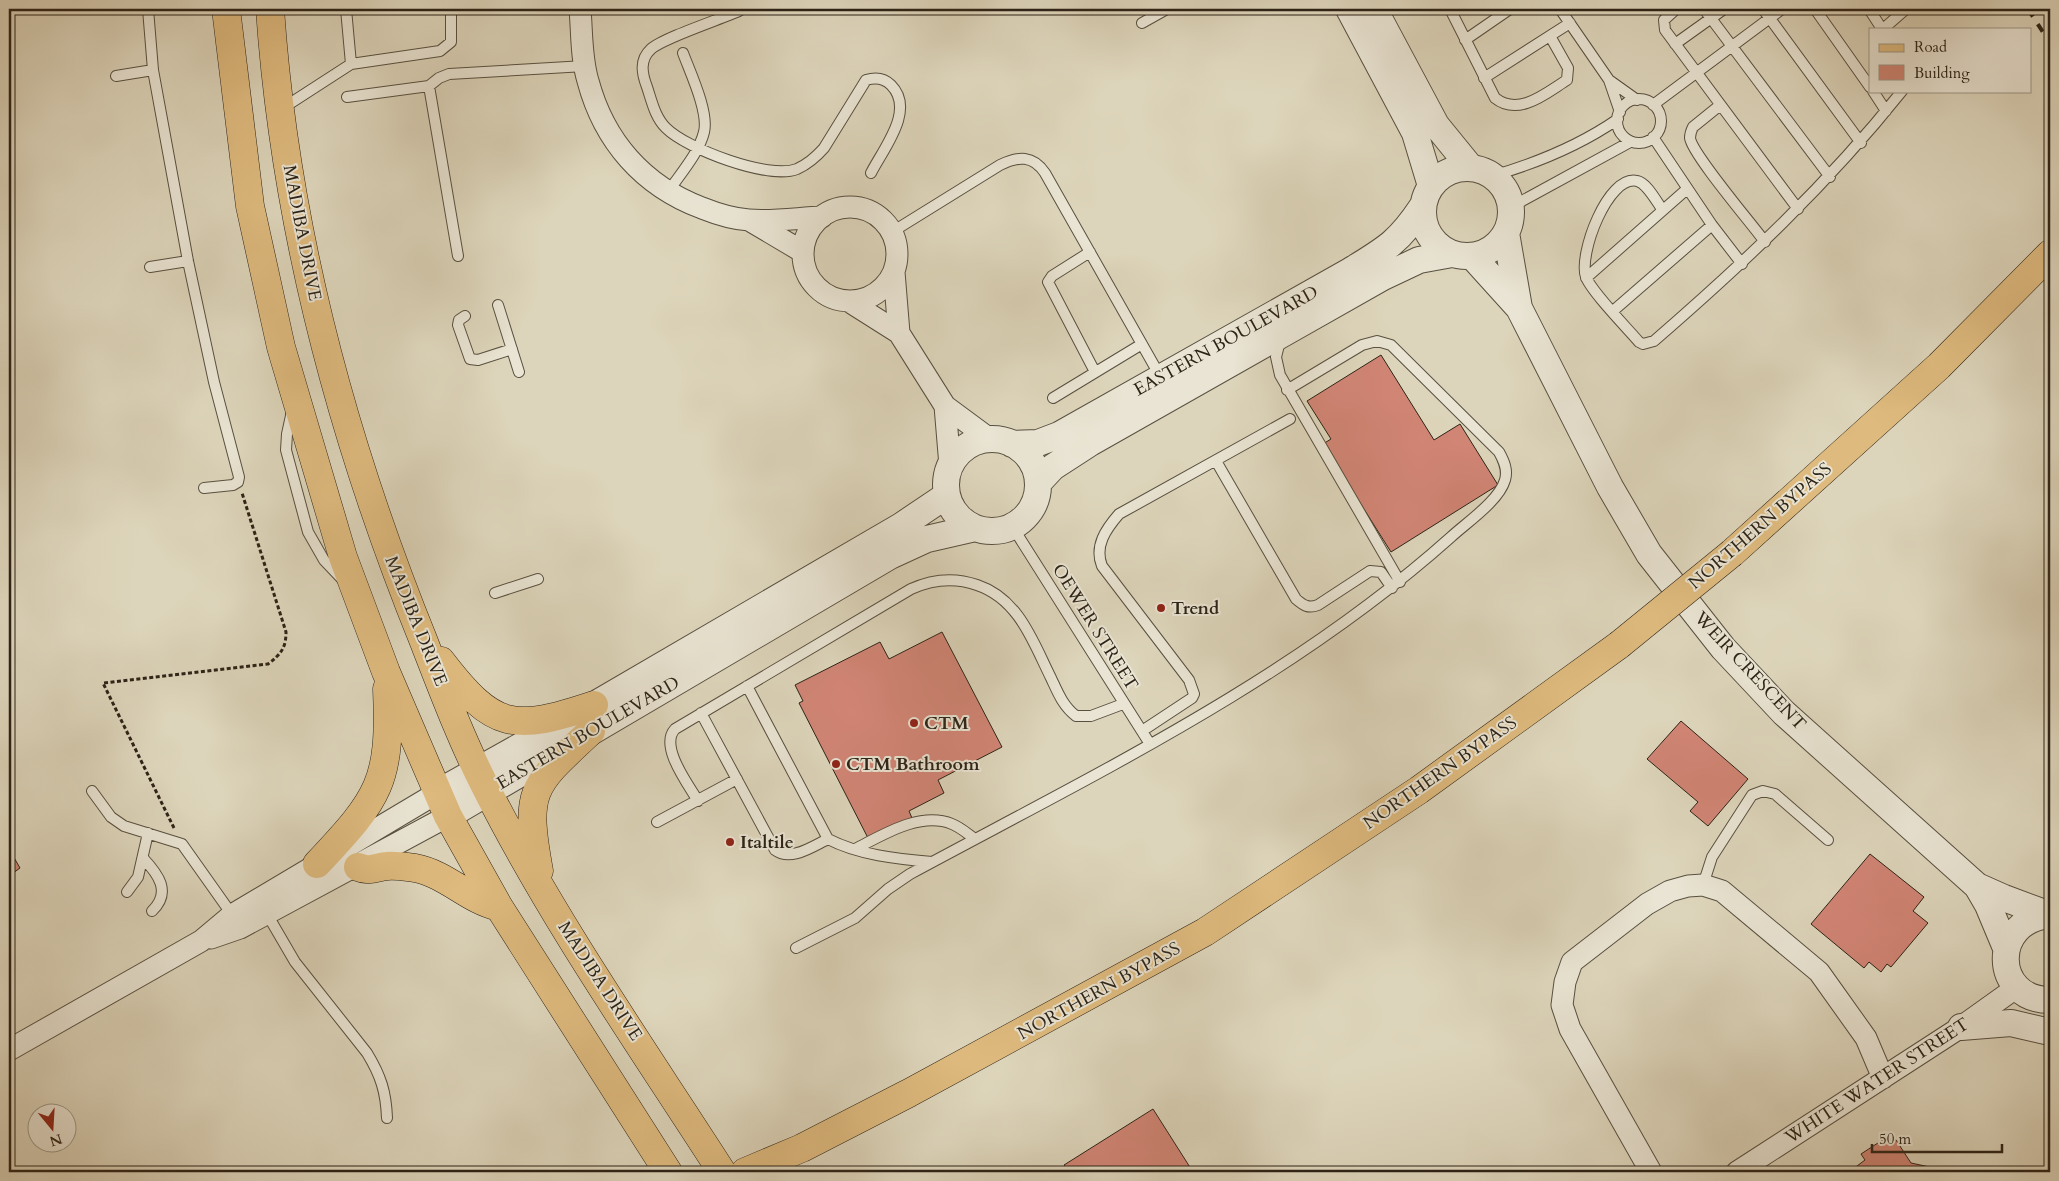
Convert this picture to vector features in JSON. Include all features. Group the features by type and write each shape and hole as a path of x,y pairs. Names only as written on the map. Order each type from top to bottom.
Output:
{"main road":[{"name":"MADIBA DRIVE","path":"270,9 280,110 308,270 329,360 348,431 368,492 418,629 482,781 542,891 722,1172"},
{"path":"224,14 250,206 281,347 343,557 356,594 386,672 443,804 499,907 668,1172"},
{"name":"NORTHERN BYPASS","path":"745,1172 802,1148 1078,1003 1205,932 1419,790 1619,644 1732,553 1939,366 2050,254"},
{"path":"418,629 474,702 499,716 521,722 592,718"},
{"path":"317,864 357,821 381,782 386,762 388,740 386,672"},
{"path":"542,891 532,828 534,797 545,775 592,718"},
{"path":"358,866 367,871 386,866 417,869 451,881 486,904 499,907"}],"street":[{"path":"1349,9 1413,128 1427,196 1422,219 1429,236 1441,249 1462,255 1485,252 1497,244 1506,234"},
{"path":"1374,9 1436,125 1481,172 1508,195 1511,207 1506,234 1519,308"},
{"path":"581,19 585,66 594,100 613,139 641,173 678,199 717,214 749,220 822,218"},
{"path":"1427,196 1442,176 1456,169 1481,172"},
{"name":"EASTERN BOULEVARD","path":"950,466 958,454 970,445 1001,442 1038,443 1059,435 1387,248 1406,232 1427,196"},
{"path":"850,302 866,299 879,292 890,281 894,272 898,251 892,232 886,222 873,212 858,208 842,208 814,224 806,237 803,252 805,268 811,281 822,292 835,299 850,302 899,333 944,406 950,466 946,480 946,495 952,509 962,520 975,528"},
{"path":"749,220 803,252"},
{"path":"1462,255 1519,308"},
{"name":"EASTERN BOULEVARD","path":"9,1050 236,921 317,864 443,804 592,718 890,556 927,539 975,528 987,531 1000,530 1012,526 1023,519 1031,509 1038,483 1053,467 1090,442 1404,266 1419,260 1462,255"},
{"path":"894,272 899,333"},
{"name":"WEIR CRESCENT","path":"1519,308 1610,487 1649,554 1723,648 1784,713 1977,886"},
{"path":"944,406 1030,460 1038,483"},
{"name":"EASTERN BOULEVARD","path":"592,718 901,526 946,495"},
{"name":"EASTERN BOULEVARD","path":"236,921 267,914 358,866 443,804"},
{"path":"1652,1172 1570,1029 1562,1005 1565,982 1572,962 1647,904 1670,891 1703,884 1722,891 1819,972 1866,1038 1883,1078"},
{"path":"1977,886 2050,915"},
{"path":"1977,886 1988,904 2006,948"},
{"path":"2047,1004 2028,996 2017,987 2009,976 2005,962 2006,948 2011,935 2021,924 2034,917 2050,915"},
{"name":"WHITE WATER STREET","path":"1736,1172 1961,1027 2017,987"},
{"path":"1961,1027 2011,1023 2050,1032"}],"lane":[{"path":"148,9 153,70 188,261 214,382 238,480 233,485 204,488"},
{"path":"346,9 351,64"},
{"path":"280,110 351,64 440,51 450,42 451,9"},
{"path":"581,19 592,9"},
{"path":"1142,22 1167,9"},
{"path":"1450,9 1495,98 1504,104 1517,106 1529,103 1567,80 1568,68 1550,36"},
{"path":"1465,40 1510,9"},
{"path":"1560,9 1609,80 1619,115 1620,132 1630,142"},
{"path":"1676,9 1667,17 1664,24 1675,44 1719,106 1798,209"},
{"path":"1704,9 1830,177"},
{"path":"1675,44 1724,9"},
{"path":"1763,9 1861,143"},
{"path":"1653,105 1782,9"},
{"path":"1816,9 1869,86"},
{"path":"1869,9 1882,28"},
{"path":"1884,28 1906,9"},
{"path":"739,11 652,48 643,61 644,80 660,122 669,131 697,149 764,171 796,169 816,156 824,148 866,80 882,78 890,84 899,96 901,110 871,173"},
{"path":"1484,78 1570,23"},
{"path":"668,192 697,149 704,131 704,116 683,53"},
{"path":"347,97 429,86 434,80 449,74 585,66"},
{"path":"116,76 153,70"},
{"path":"1609,80 1637,100"},
{"path":"429,86 458,256"},
{"path":"1874,92 1886,111"},
{"path":"1662,209 1642,183 1638,181 1624,183 1616,189 1602,208 1594,226 1586,256 1586,278 1639,342 1648,344 1654,341 1765,242 1861,143 1901,92"},
{"path":"1481,172 1525,166 1557,153 1582,141 1619,115 1630,102 1644,100 1653,105 1660,114 1660,129 1653,138 1644,142 1630,142 1511,207"},
{"path":"1719,106 1693,127 1690,138 1704,162 1765,242"},
{"path":"1653,138 1687,190 1742,264"},
{"path":"892,232 1000,165 1009,161 1026,158 1037,163 1045,173 1161,377"},
{"path":"1586,278 1662,209 1687,190"},
{"path":"1613,312 1712,225"},
{"path":"1090,252 1052,276 1048,282 1095,372"},
{"path":"150,267 188,261"},
{"path":"498,305 519,372"},
{"path":"465,316 459,320 458,325 470,359 478,360 512,349"},
{"path":"1283,333 1276,357 1280,375 1396,585"},
{"path":"796,948 855,918 888,889 932,862 1242,692 1347,622 1396,585 1494,498 1502,487 1506,474 1499,452 1411,362 1391,345 1377,341 1362,345 1287,390"},
{"path":"1053,398 1142,344"},
{"path":"1142,732 1192,698 1193,688 1189,680 1102,566 1100,550 1106,529 1119,514 1290,419"},
{"path":"1216,461 1296,599 1302,605 1310,607 1318,605 1370,571 1381,572 1396,585"},
{"name":"OEWER STREET","path":"1012,526 1150,744"},
{"path":"495,593 538,579"},
{"path":"698,801 671,753 669,742 675,729 910,589 930,582 959,580 982,586 1008,604 1024,623 1067,709 1076,716 1104,712 1123,704"},
{"path":"747,686 828,839 855,849 932,862"},
{"path":"701,713 776,850 780,854 797,854 828,839"},
{"path":"657,822 737,779"},
{"path":"92,791 111,817 124,826 182,844 236,921"},
{"path":"1703,884 1712,857 1752,795 1763,791 1775,794 1828,840"},
{"path":"855,849 902,827 922,821 950,823 975,839"},
{"path":"127,892 138,877 148,833"},
{"path":"143,858 158,874 162,884 160,902 152,911"},
{"path":"267,914 296,962 367,1053 376,1069 386,1095 387,1118"}],"path":[{"path":"182,844 103,683 268,664 281,654 286,645 286,632 238,480"}],"building":[{"path":"1381,355 1434,440 1460,424 1498,485 1391,552 1323,444 1331,439 1307,401"},
{"path":"942,632 1002,747 938,780 944,793 909,811 912,818 869,840 799,703 803,701 795,685 880,642 889,659"},
{"path":"1681,721 1748,779 1708,826 1690,811 1698,802 1647,759"},
{"path":"9,849 20,868 9,876"},
{"path":"1870,854 1924,897 1913,911 1928,923 1891,967 1887,964 1881,972 1869,962 1864,968 1811,924"},
{"path":"1153,1109 1193,1172 1069,1172 1064,1165"},
{"path":"1884,1139 1896,1140 1911,1163 1953,1172 1849,1172 1865,1160 1861,1154"}],"railway":[{"path":"2028,9 2050,43"}],"place":[{"name":"Trend","path":"1161,608"},
{"name":"CTM","path":"914,723"},
{"name":"CTM Bathroom","path":"836,764"},
{"name":"Italtile","path":"730,842"}]}
